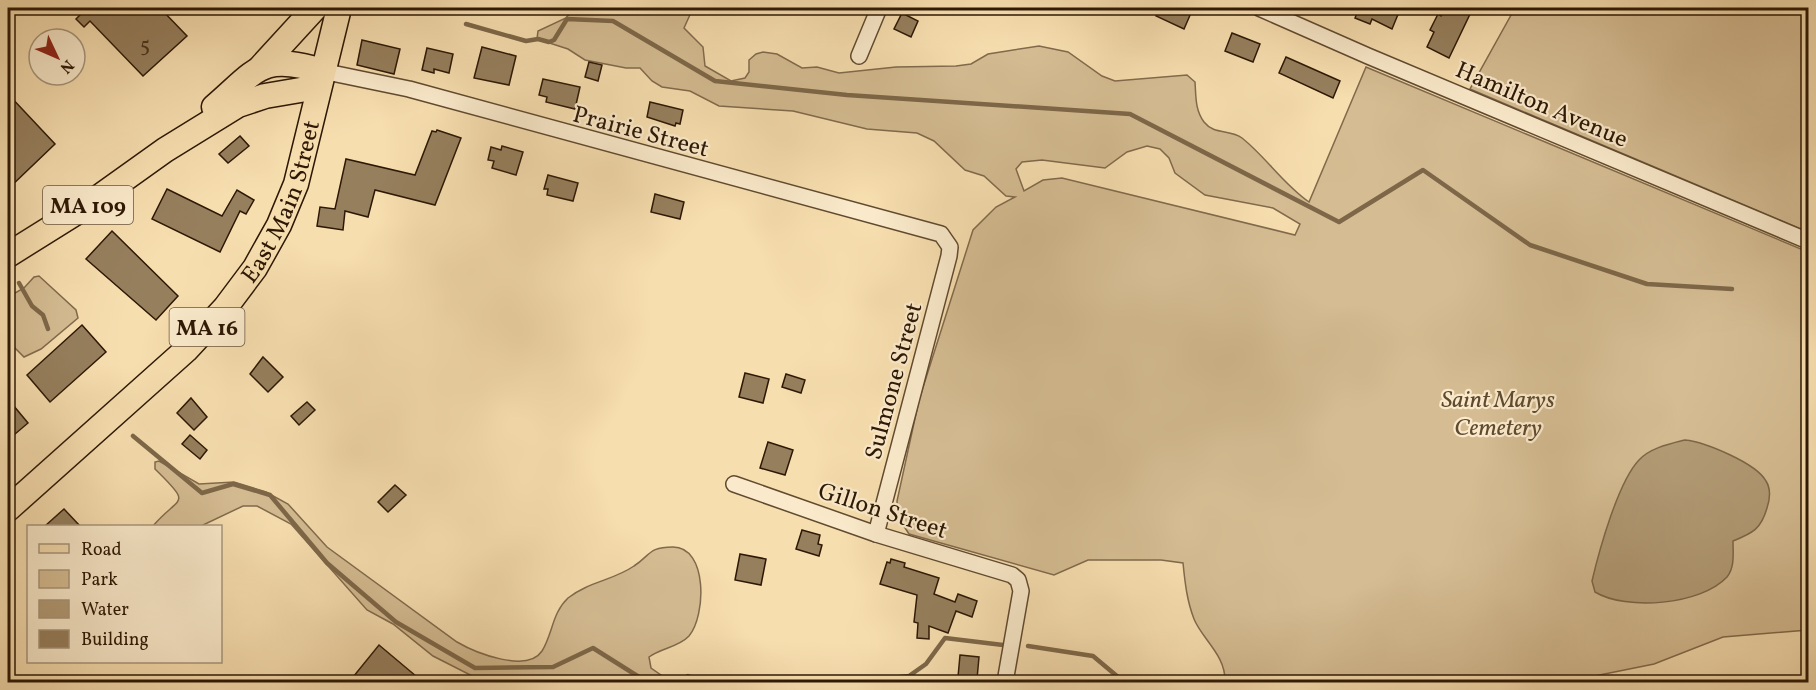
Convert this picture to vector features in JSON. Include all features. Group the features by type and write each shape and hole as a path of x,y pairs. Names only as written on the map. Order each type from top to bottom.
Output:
{"main road":[{"path":"250,77 315,8"},
{"name":"East Main Street","path":"8,509 186,350 246,282 272,240 291,197 339,8"},
{"name":"MA 109","path":"165,150 266,66 280,62 320,79"},
{"name":"MA 109","path":"8,255 88,205 165,150 246,101 320,79"}],"street":[{"path":"859,56 879,8"},
{"name":"Hamilton Avenue","path":"1259,8 1809,241"},
{"name":"Prairie Street","path":"320,79 410,89 564,133 931,229 947,240"},
{"name":"Sulmone Street","path":"876,534 949,256 947,240"},
{"name":"Gillon Street","path":"734,484 876,534 1004,571 1017,579 1021,591 1005,682"}],"green space":[{"name":"Saint Marys Cemetery","path":"574,8 693,8 684,28 703,47 705,66 731,81 745,78 749,72 749,60 763,52 777,54 802,68 817,67 839,73 896,67 971,64 988,54 1039,46 1068,52 1102,76 1115,81 1187,75 1195,82 1197,108 1204,122 1212,129 1242,138 1309,202 1366,67 1808,252 1808,630 1723,637 1654,664 1565,682 1225,682 1218,655 1194,619 1183,563 1161,560 1088,560 1054,575 909,534 898,517 897,501 919,400 973,230 996,207 1015,197 1006,196 984,176 965,170 934,141 917,133 867,129 793,111 719,106 690,91 662,87 652,81 640,68 626,68 585,60 568,49 537,39 538,31 566,18","holes":["1147,146 1160,149 1169,158 1175,173 1205,195 1273,208 1300,224 1295,235 1062,178 1043,180 1024,191 1016,169 1022,162 1042,160 1105,168 1127,152"]},
{"path":"1515,8 1802,8 1808,16 1808,232 1470,89"},
{"path":"39,276 76,310 78,318 41,349 24,357 8,341 8,297 24,288 34,277"},
{"path":"159,461 199,484 234,482 266,492 288,504 327,547 457,642 500,659 525,661 535,658 546,644 559,610 568,598 584,588 626,571 650,552 659,548 673,547 684,550 693,558 701,584 699,614 695,626 685,640 649,657 651,668 671,682 484,682 433,656 393,624 367,610 291,524 257,506 243,506 203,525 154,525 178,500 175,490 155,469 155,462"}],"water":[{"path":"1685,440 1729,454 1760,474 1769,487 1768,505 1762,521 1751,533 1733,541 1732,564 1727,577 1700,594 1682,599 1644,603 1625,602 1595,592 1592,581 1604,535 1631,470 1649,452"}],"building":[{"path":"87,8 160,8 187,36 143,76 90,21 84,27 76,19"},
{"path":"1160,8 1180,8 1191,13 1184,29 1156,16"},
{"path":"1344,8 1388,8 1399,12 1392,29 1372,19 1370,24 1355,18 1357,13"},
{"path":"1445,8 1463,8 1471,12 1449,58 1427,47 1434,32 1430,30 1438,14 1441,16"},
{"path":"902,13 918,21 911,37 894,29"},
{"path":"1232,33 1260,44 1253,62 1225,51"},
{"path":"362,40 400,49 394,74 357,65"},
{"path":"482,47 516,56 509,85 474,78"},
{"path":"427,48 453,54 449,73 434,69 434,73 422,70"},
{"path":"1286,57 1340,81 1333,98 1279,73"},
{"path":"589,62 602,65 598,81 585,77"},
{"path":"543,79 580,87 575,109 546,102 547,97 539,95"},
{"path":"8,94 55,144 8,189"},
{"path":"650,102 683,110 680,124 676,123 675,126 647,117"},
{"path":"437,130 461,138 435,205 375,190 368,217 345,211 343,230 317,226 320,207 335,209 346,159 415,175 432,131"},
{"path":"240,136 249,146 228,163 219,154"},
{"path":"502,146 523,152 516,175 492,168 494,161 488,160 491,147 501,150"},
{"path":"548,175 578,183 573,201 547,195 548,189 544,189"},
{"path":"167,189 222,216 237,190 254,200 246,214 240,211 220,252 152,219"},
{"path":"655,194 684,202 680,219 651,212"},
{"path":"112,231 178,296 156,320 86,259"},
{"path":"82,325 106,352 50,402 27,375"},
{"path":"263,357 283,377 268,392 250,374"},
{"path":"745,373 769,379 763,403 739,397"},
{"path":"786,374 805,380 801,393 782,387"},
{"path":"191,398 207,417 194,430 177,413"},
{"path":"8,399 28,423 8,440"},
{"path":"307,402 315,410 299,425 291,416"},
{"path":"190,435 207,450 200,459 182,444"},
{"path":"768,442 793,450 785,475 760,468"},
{"path":"395,485 406,495 388,512 378,502"},
{"path":"64,509 79,525 46,525"},
{"path":"802,530 820,535 818,544 822,545 819,556 796,549"},
{"path":"740,554 766,559 761,585 735,580"},
{"path":"891,559 905,563 904,567 939,578 934,594 955,602 958,594 977,601 972,617 956,611 948,633 929,626 929,639 917,638 918,623 914,622 917,595 880,584 887,562 890,563"},
{"path":"379,645 423,682 349,682"},
{"path":"960,655 979,657 977,679 958,677"}],"waterway":[{"path":"270,10 283,8"},
{"path":"466,24 526,41 538,39 549,42 554,40 567,19 613,21 715,81 847,95 1130,114 1339,222 1423,170 1530,245 1647,284 1732,289"},
{"path":"19,283 32,306 43,315 48,329"},
{"path":"133,436 202,493 233,484 270,495 327,563 396,622 475,668 553,667 593,648 647,682"},
{"path":"856,682 909,676 926,664 945,638 1003,645"},
{"path":"1028,646 1093,656 1124,682"},
{"path":"681,682 688,676 704,682"}]}
